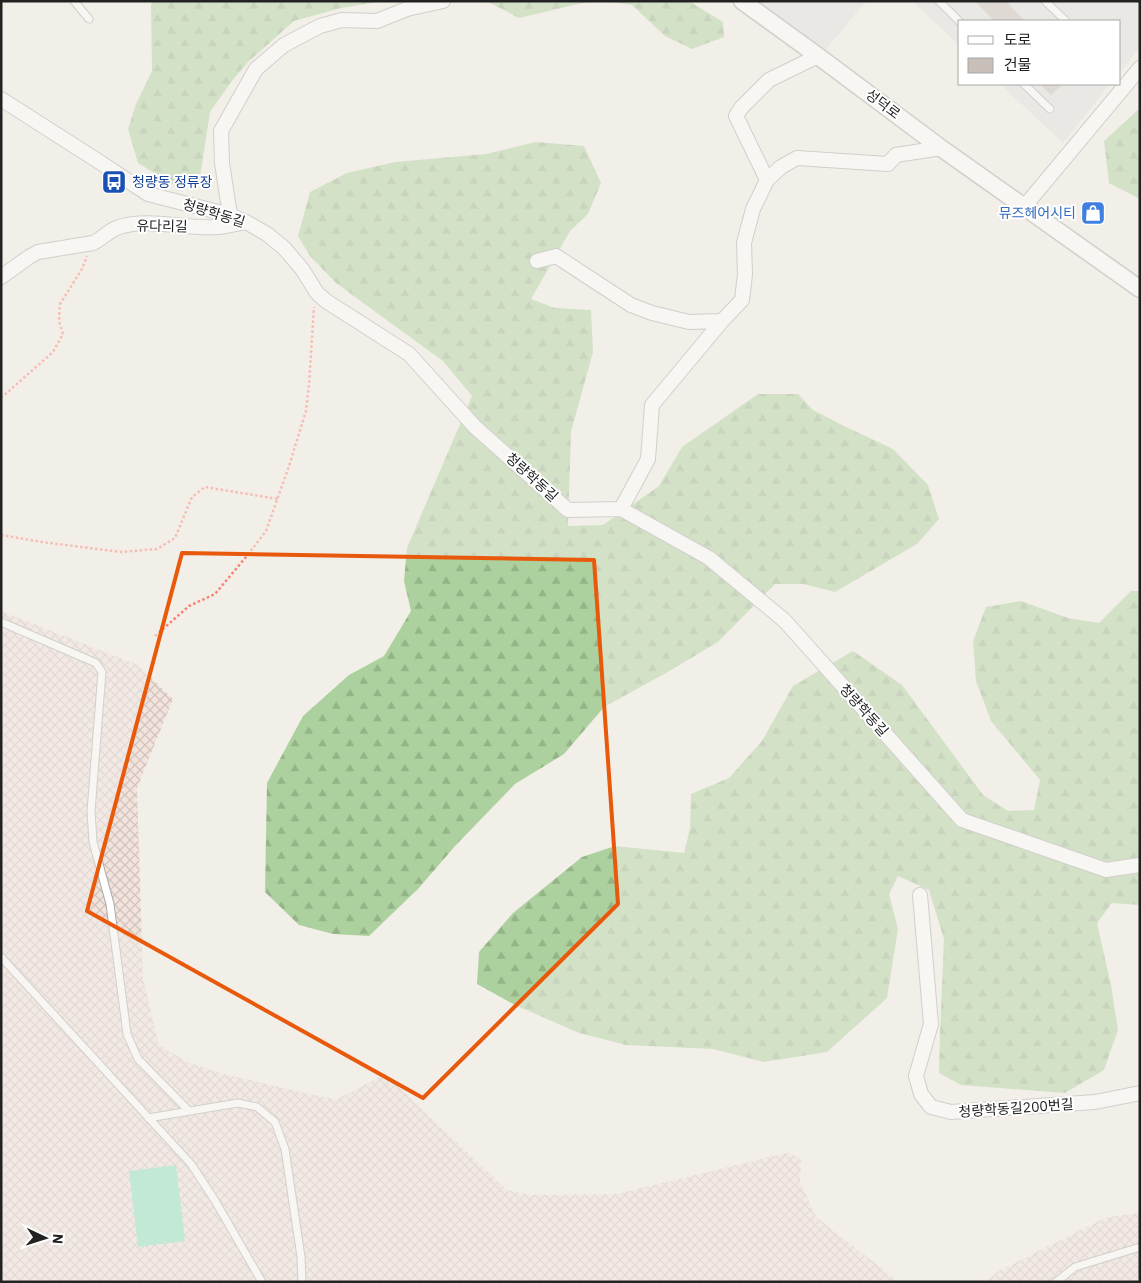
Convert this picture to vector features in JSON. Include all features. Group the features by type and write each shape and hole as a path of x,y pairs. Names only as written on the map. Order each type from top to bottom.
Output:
{"street":[{"path":"230,215 222,162 221,131 256,69 284,45 320,26 342,20 377,21 407,9 444,1"},
{"name":"성덕로","path":"742,1 941,148 1140,289"},
{"path":"767,180 736,116 741,108 769,80 818,56"},
{"path":"1024,207 1140,68"},
{"name":"청량학동길","path":"1,99 148,194 230,215 267,234 284,248 302,269 317,293 326,301 409,354 475,427 568,510 621,509 709,558 785,622 962,820 1106,870 1140,865"},
{"path":"621,509 648,458 652,405 722,321 742,300 745,274 744,243 753,209 767,180 781,167 797,158 888,164 896,155 941,148"},
{"name":"유다리길","path":"1,276 29,256 38,252 92,243 119,227 148,224 218,227 246,222"},
{"path":"537,261 556,256 631,305 652,313 689,322 722,321"},
{"name":"청량학동길200번길","path":"920,895 931,1024 916,1076 921,1094 931,1107 951,1112 961,1112 1095,1102 1140,1093"}],"lane":[{"path":"74,1 89,19"},
{"path":"938,1 958,20"},
{"path":"1045,1 1065,20"},
{"path":"1025,85 1050,109"},
{"path":"1,622 96,662 102,672 91,811 93,842 110,904 127,1034 138,1059 189,1111"},
{"path":"1,957 191,1164 214,1199 262,1282"},
{"path":"148,1118 238,1103 258,1107 275,1122 284,1149 301,1257 302,1282"},
{"path":"1056,1282 1075,1267 1140,1247"}],"path":[{"path":"1,398 53,352 63,334 59,321 60,304 82,269 92,243"},
{"path":"155,636 189,606 215,594 266,531 306,411 314,304 317,293"},
{"path":"1,535 121,552 157,549 175,538 192,497 205,487 278,499"}],"highlighted area":[{"path":"182,553 594,560 618,904 423,1098 87,911"}],"shaded area":[{"path":"747,1 866,1 823,53"},
{"path":"912,1 1140,1 1140,47 1121,71 1121,20 958,20 958,44"},
{"path":"1001,85 1109,85 1063,143"},
{"path":"1,611 138,665 173,699 137,788 143,978 159,1045 187,1062 224,1074 336,1100 385,1074 507,1190 531,1195 617,1194 790,1152 801,1160 800,1181 816,1217 899,1282 1,1282"},
{"path":"1140,1213 1140,1282 985,1282 999,1271 1107,1217"}],"green space":[{"path":"153,1 383,1 341,8 294,21 248,62 210,112 199,184 177,187 138,163 128,129 136,104 152,71 151,4"},
{"path":"481,1 591,1 519,18 490,3"},
{"path":"604,1 689,1 723,22 724,37 692,49 665,36 632,5"},
{"path":"1140,108 1140,199 1109,183 1104,141"},
{"path":"536,142 584,146 601,183 588,214 570,231 531,299 555,308 591,310 593,352 571,432 568,526 603,525 659,486 682,447 758,394 798,394 813,410 893,449 928,485 939,519 917,544 835,592 803,584 775,584 718,642 604,707 564,754 515,784 456,845 418,889 369,936 333,934 299,925 265,892 267,783 303,716 349,675 384,656 411,611 404,581 407,548 472,396 443,361 336,283 310,256 298,236 310,192 347,173 395,162 486,154"},
{"path":"1131,591 1140,591 1140,905 1112,903 1097,923 1111,985 1118,1030 1104,1070 1065,1093 961,1085 939,1073 944,939 929,890 898,876 889,894 898,929 887,998 827,1052 764,1062 713,1049 626,1045 579,1033 515,1005 477,984 479,952 513,913 582,857 615,846 684,853 690,829 691,794 729,778 762,741 793,686 853,651 902,685 983,795 1008,811 1034,810 1040,780 991,721 976,681 973,641 986,607 1021,601 1068,618 1099,623"},
{"path":"176,1165 185,1241 138,1247 129,1171"}],"building":[{"path":"975,1 1006,1 1024,20 993,20"},
{"path":"1041,85 1062,85 1051,95"}],"place":[{"name":"청량동 정류장","path":"114,182"},
{"name":"뮤즈헤어시티","path":"1093,213"}]}
